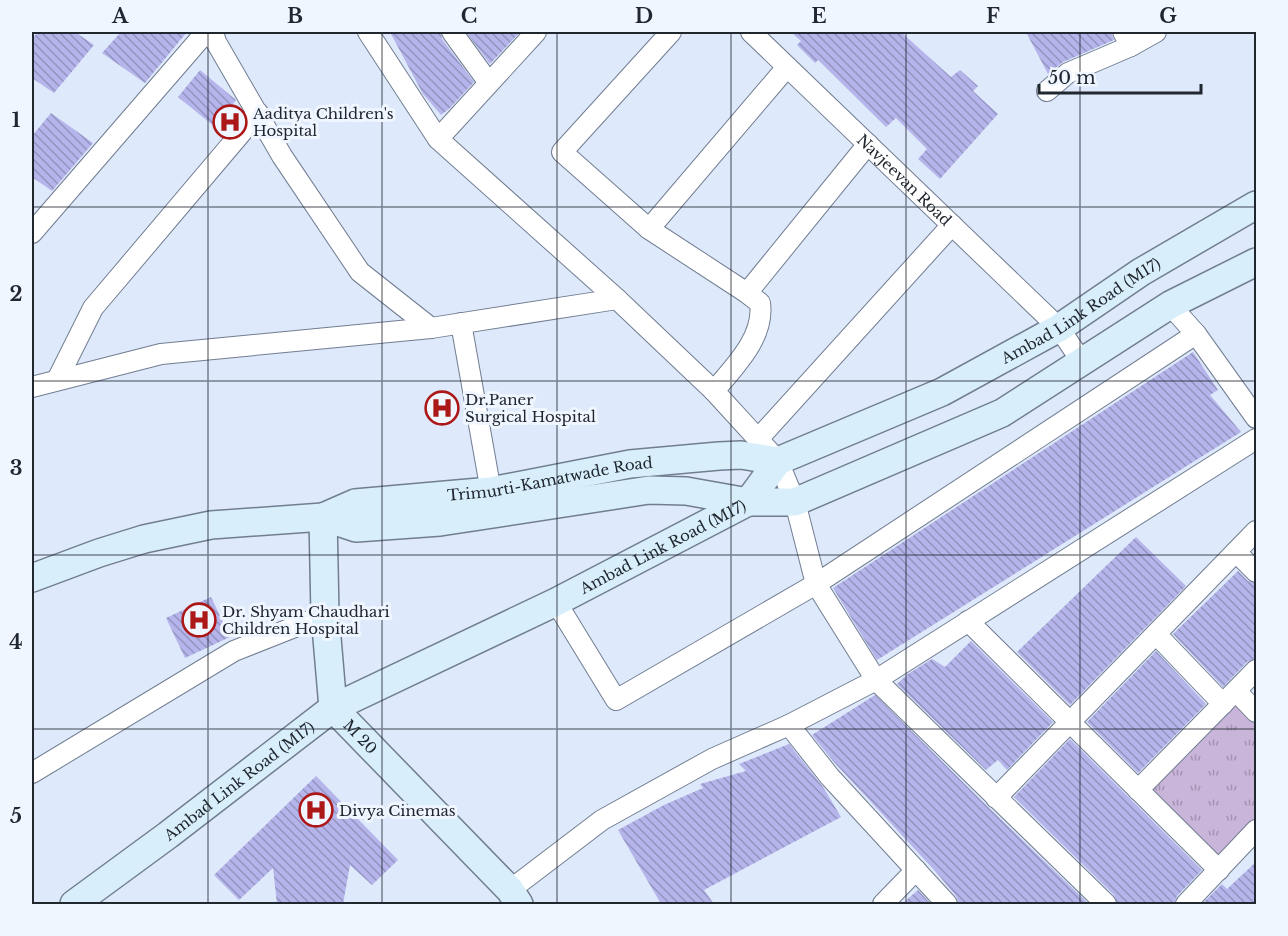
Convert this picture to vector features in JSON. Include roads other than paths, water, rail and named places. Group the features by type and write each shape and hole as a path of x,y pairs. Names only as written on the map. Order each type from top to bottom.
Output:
{"main road":[{"name":"Ambad Link Road (M17)","path":"74,904 333,708 556,602 748,502 778,460 942,392 1059,328 1141,272 1257,205"},
{"path":"795,502 1002,413 1170,305 1257,262"},
{"name":"Trimurti-Kamatwade Road","path":"32,578 99,553 180,531 222,524 322,517 356,528 440,522 602,469 640,463 741,455 778,460"},
{"name":"Trimurti-Kamatwade Road","path":"493,503 649,490 686,491 748,502 795,502"},
{"name":"M 20","path":"322,517 333,708 515,898"}],"street":[{"path":"32,232 207,32"},
{"path":"213,32 216,42 282,156 360,272 431,328"},
{"path":"368,32 438,139 617,299 714,391 778,460 795,502 816,584 876,680 1106,904"},
{"path":"452,32 489,83"},
{"path":"438,139 536,32"},
{"path":"671,32 562,152 649,229 760,303 762,315 754,338 714,391"},
{"name":"Navjeevan Road","path":"751,32 1059,328 1082,362"},
{"path":"1047,91 1068,73 1127,39 1156,32"},
{"path":"649,229 787,67"},
{"path":"57,380 93,308 258,113"},
{"path":"747,293 868,144"},
{"path":"759,438 952,225"},
{"path":"32,387 160,354 431,328 617,299"},
{"path":"1170,305 1196,334 1257,418"},
{"path":"461,323 493,503"},
{"path":"556,602 616,700 816,584 1196,334"},
{"path":"515,898 602,820 712,759 789,725 876,680 1257,438"},
{"path":"996,798 1257,531"},
{"path":"1236,552 1257,572"},
{"path":"32,773 234,651 326,615"},
{"path":"968,621 1219,870"},
{"path":"1155,634 1229,698 1257,712"},
{"path":"1138,790 1257,670"},
{"path":"789,725 830,777 947,904"},
{"path":"1186,904 1257,830"},
{"path":"883,904 916,870"}],"place":[{"name":"Aaditya Children's Hospital","path":"230,122"},
{"name":"Dr.Paner Surgical Hospital","path":"442,408"},
{"name":"Dr. Shyam Chaudhari Children Hospital","path":"199,620"},
{"name":"Divya Cinemas","path":"316,810"}]}
